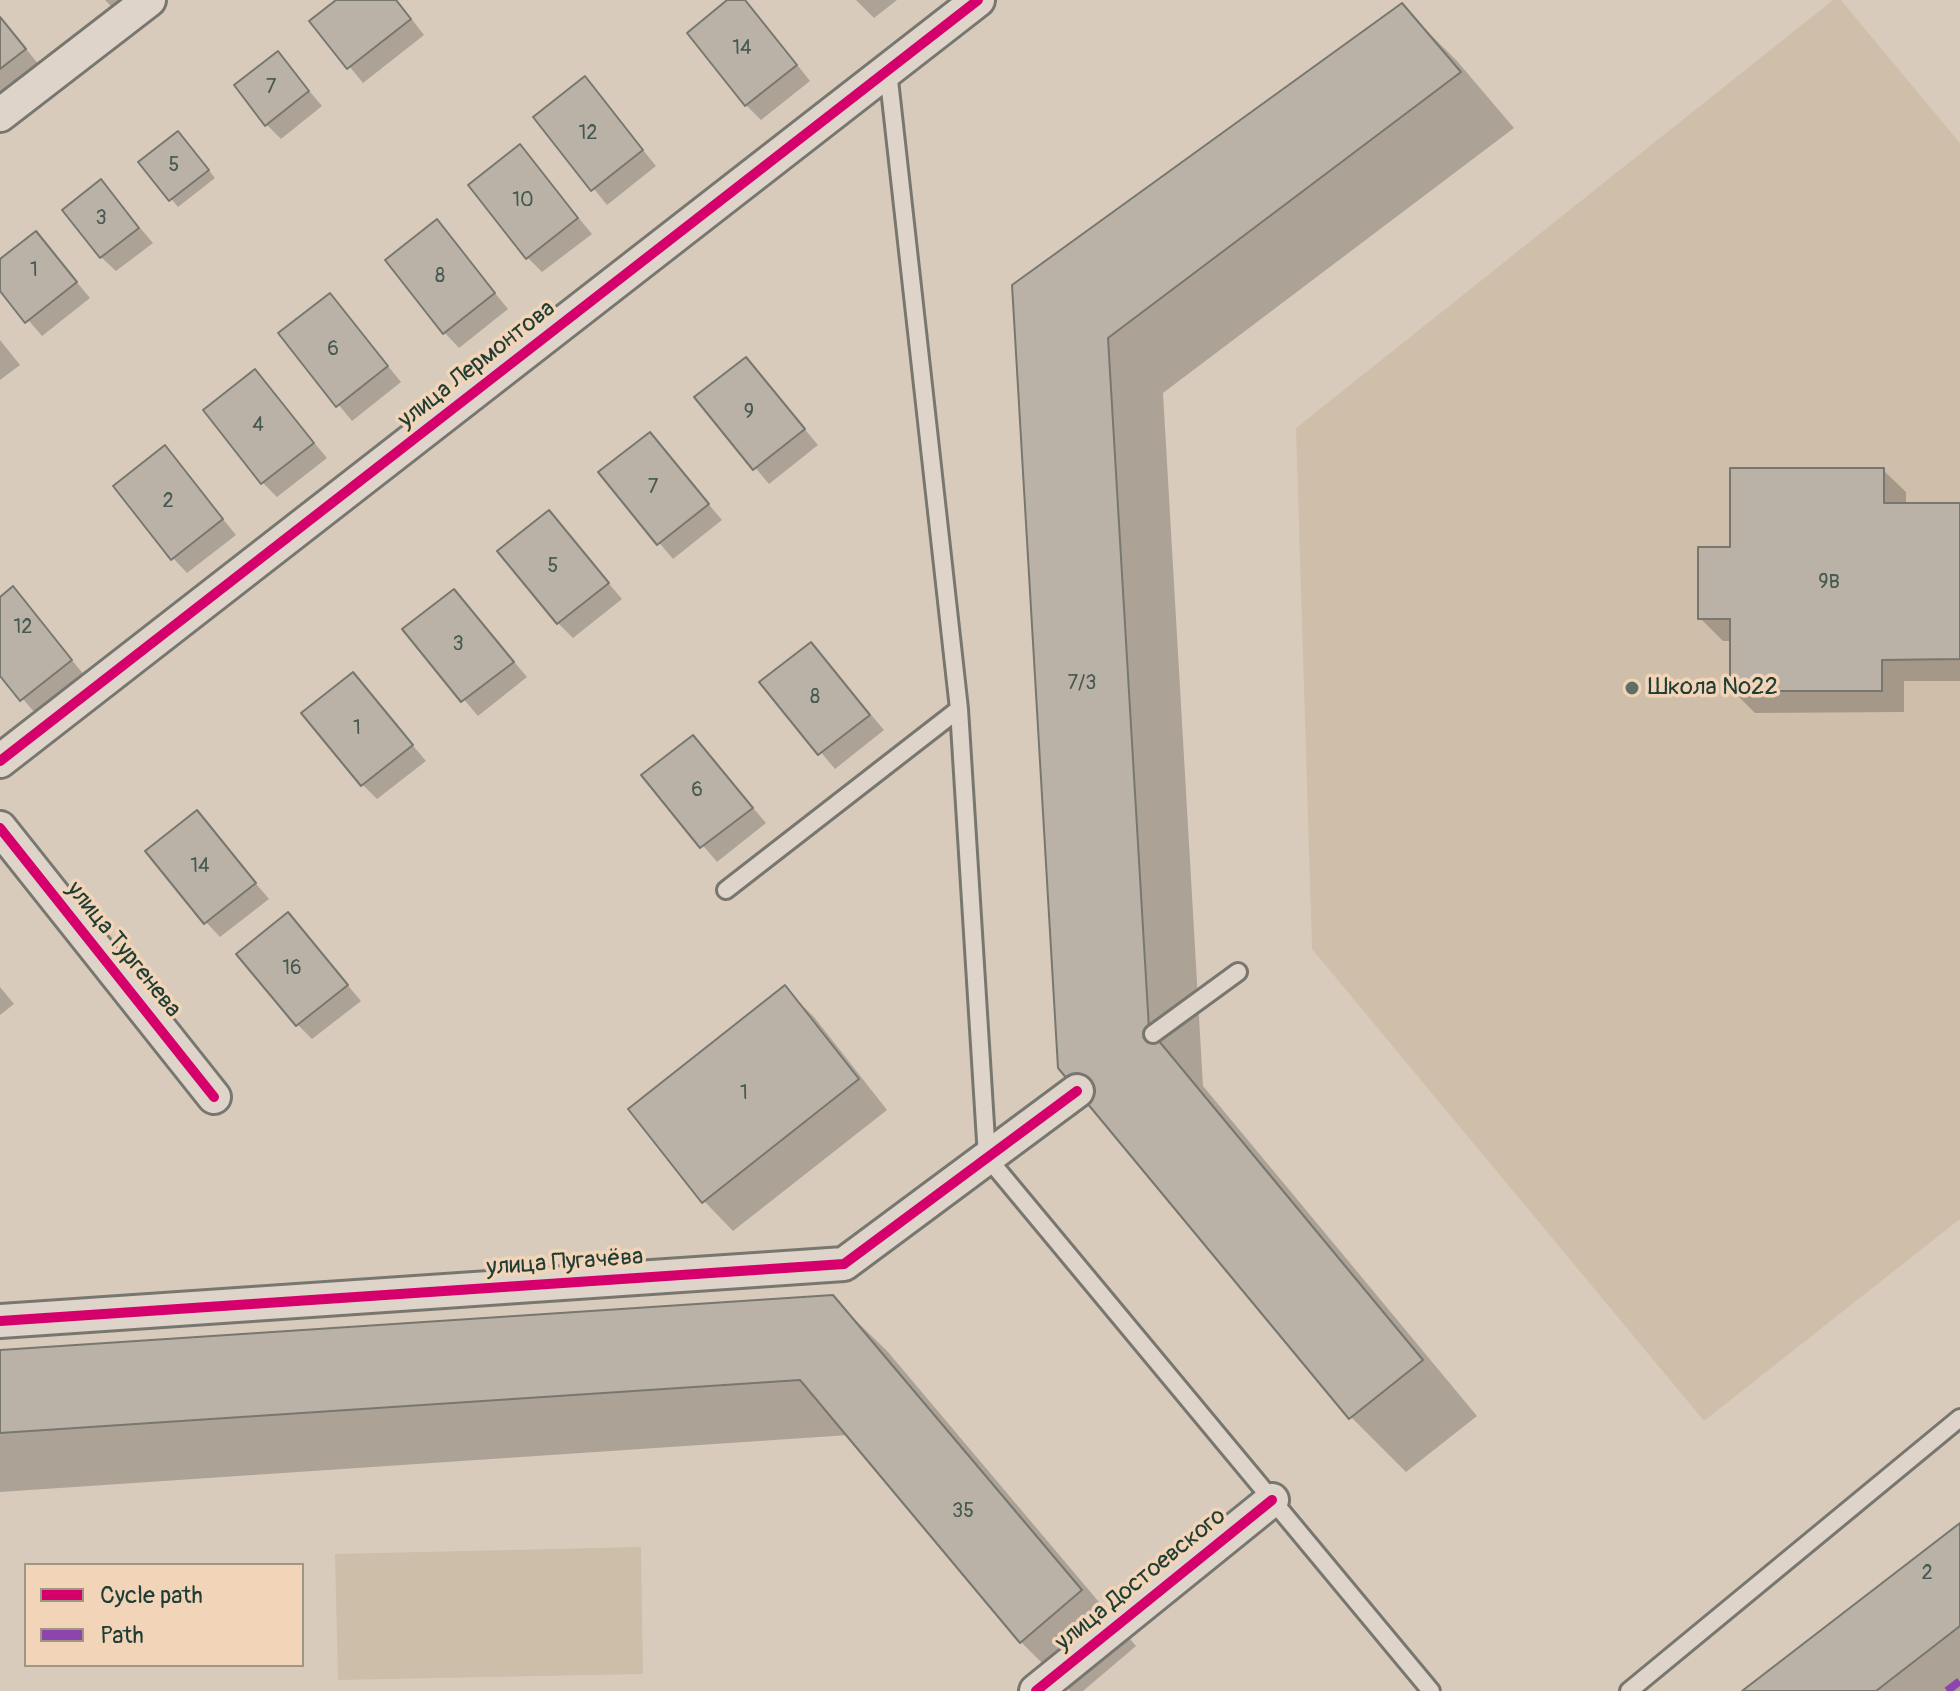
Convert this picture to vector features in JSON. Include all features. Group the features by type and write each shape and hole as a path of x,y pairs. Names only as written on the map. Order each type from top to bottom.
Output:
{"street":[{"path":"0,115 149,0"},
{"name":"улица Лермонтова","path":"0,761 978,0"},
{"name":"улица Тургенева","path":"0,828 214,1097"},
{"name":"улица Пугачёва","path":"0,1321 844,1264 1077,1091"},
{"name":"улица Достоевского","path":"1036,1691 1272,1500"}],"lane":[{"path":"888,71 959,709 987,1157 1431,1691"},
{"path":"726,890 959,709"},
{"path":"1153,1034 1238,972"},
{"path":"1629,1691 1960,1418"}],"shaded area":[{"name":"Школа №22","path":"1833,0 1841,0 1960,143 1960,1219 1704,1421 1312,949 1296,428"},
{"path":"641,1547 643,1674 338,1680 335,1554"}],"building":[{"path":"336,0 396,0 411,19 347,69 309,21"},
{"path":"727,0 745,0 797,65 745,106 687,33"},
{"path":"1402,3 1461,72 1108,338 1149,1029 1423,1360 1349,1419 1058,1068 1012,285"},
{"path":"0,17 26,49 0,69"},
{"path":"278,51 309,91 265,126 234,85"},
{"path":"585,76 643,150 591,191 533,117"},
{"path":"178,131 209,170 169,201 138,162"},
{"path":"520,144 578,218 526,259 468,185"},
{"path":"101,179 139,228 100,258 62,210"},
{"path":"437,219 495,293 443,334 385,260"},
{"path":"36,231 77,282 25,323 0,291 0,259"},
{"path":"330,293 388,366 336,407 278,333"},
{"path":"746,357 805,429 753,470 694,397"},
{"path":"255,369 314,443 261,484 203,410"},
{"path":"650,432 709,504 657,545 598,472"},
{"path":"165,445 223,519 171,560 113,486"},
{"path":"1730,468 1884,468 1884,503 1960,503 1960,659 1882,660 1882,691 1730,691 1730,619 1698,619 1698,547 1730,547"},
{"path":"549,510 609,583 557,624 497,551"},
{"path":"13,586 72,660 20,701 0,676 0,597"},
{"path":"454,589 514,662 461,702 402,629"},
{"path":"811,642 870,715 818,755 759,682"},
{"path":"353,672 413,745 361,786 301,713"},
{"path":"693,735 753,808 700,848 641,775"},
{"path":"197,810 256,883 204,924 145,851"},
{"path":"288,912 348,985 296,1026 236,954"},
{"path":"785,985 859,1079 702,1203 628,1109"},
{"path":"833,1295 1082,1590 1020,1643 800,1380 0,1433 0,1350"},
{"path":"1960,1523 1960,1626 1876,1691 1742,1691"}],"marked path":[{"path":"1947,1691 1960,1681"}],"cycle path":[{"path":"0,761 978,0"},
{"path":"0,828 214,1097"},
{"path":"0,1321 844,1264 1077,1091"},
{"path":"1036,1691 1272,1500"}],"place":[{"name":"Школа №22","path":"1632,688"}]}
